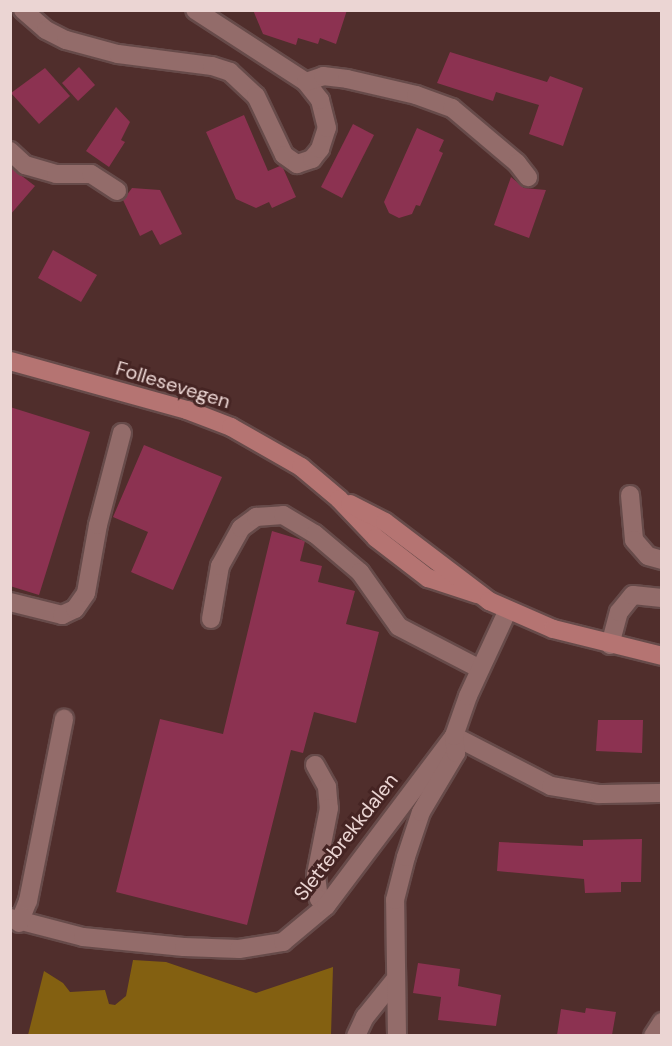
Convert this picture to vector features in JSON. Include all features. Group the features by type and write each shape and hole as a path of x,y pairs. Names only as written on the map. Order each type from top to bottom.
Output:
{"main road":[{"name":"Follesevegen","path":"10,361 187,410 231,427 273,448 339,498 385,522 477,594 553,629 610,645 662,656"}],"street":[{"path":"23,10 46,30 66,40 118,54 212,66 230,72 256,96 284,155 297,164 312,159 320,149 327,128 320,100 306,82 195,10"},
{"path":"306,82 323,76 347,79 452,108 517,163 528,177"},
{"path":"10,151 25,165 56,174 92,174 117,191"},
{"path":"10,602 62,615 75,609 86,593 98,525 122,433"},
{"path":"630,495 634,540 648,556 662,560"},
{"path":"211,618 220,566 241,528 256,517 284,515 315,534 360,572 399,627 480,669"},
{"path":"610,645 619,612 633,595 662,598"},
{"path":"397,1035 394,981 395,900 421,812 456,753 454,736 490,644 508,610"},
{"path":"15,920 28,901 64,719"},
{"path":"454,736 551,786 599,794 662,793"},
{"name":"Slettebrekkdalen","path":"15,920 83,937 239,950 283,942 326,906 454,736"},
{"path":"315,765 327,787 329,808 316,875 320,899 326,906"},
{"path":"356,1035 365,1017 394,981"},
{"path":"653,1035 662,1022"}],"shaded area":[{"path":"133,960 166,962 256,993 333,967 331,1035 28,1035 44,971 63,983 70,992 105,990 109,1004 115,1005 126,996"}],"building":[{"path":"253,10 347,10 336,44 320,38 318,44 298,38 296,45 263,34"},
{"path":"450,52 547,82 550,76 583,88 563,146 529,134 539,105 496,92 493,101 437,83"},
{"path":"79,67 95,85 78,101 62,83"},
{"path":"45,68 70,96 39,124 11,93"},
{"path":"116,107 130,122 121,140 125,142 109,167 86,151"},
{"path":"244,115 268,171 280,166 283,168 296,197 272,208 269,202 256,208 236,199 206,132"},
{"path":"353,124 374,135 342,198 321,187"},
{"path":"417,128 444,140 439,151 443,153 420,206 416,205 412,214 399,218 389,213 384,202"},
{"path":"10,167 35,186 10,215"},
{"path":"511,177 524,188 546,190 529,238 494,225"},
{"path":"132,188 160,190 182,234 160,245 152,230 140,236 123,200"},
{"path":"53,250 97,275 81,302 38,278"},
{"path":"10,407 90,432 39,595 10,586"},
{"path":"144,445 222,477 173,590 131,572 148,532 113,517"},
{"path":"272,531 305,541 300,561 322,566 318,582 355,591 346,624 379,632 356,723 314,712 303,753 291,750 247,925 116,892 160,719 223,734"},
{"path":"598,720 643,720 642,753 596,751"},
{"path":"642,839 641,882 621,882 621,892 585,893 584,879 497,871 499,842 583,846 583,840"},
{"path":"418,963 460,969 458,986 501,995 496,1026 438,1020 441,997 413,993"},
{"path":"586,1008 616,1012 612,1035 557,1035 561,1009 585,1013"}]}
